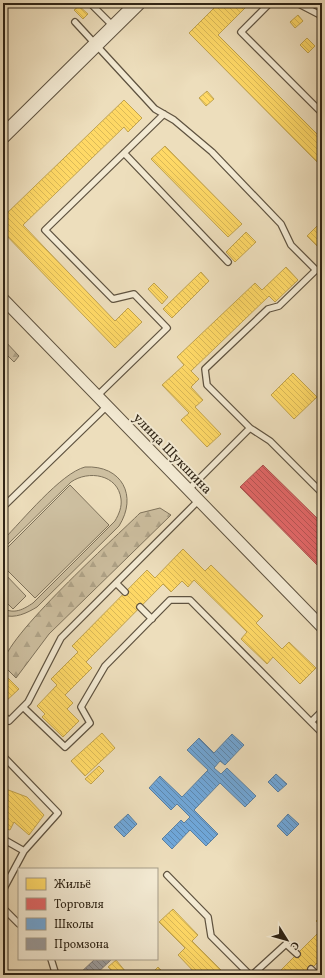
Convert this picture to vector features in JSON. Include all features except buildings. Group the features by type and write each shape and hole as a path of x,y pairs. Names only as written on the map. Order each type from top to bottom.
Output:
{"street":[{"path":"3,136 138,3"},
{"name":"улица Шукшина","path":"3,299 322,627"}],"lane":[{"path":"90,3 114,27"},
{"path":"270,3 241,32 322,113"},
{"path":"297,3 322,16"},
{"path":"75,22 155,109 164,114 212,152 281,224 291,244 316,270 279,306 268,308 205,369 207,385 250,428 270,441 322,493"},
{"path":"97,396 167,328 134,294 113,299 45,230 164,114"},
{"path":"124,153 228,262"},
{"path":"3,507 106,406"},
{"path":"188,490 250,428"},
{"path":"3,715 8,721 28,702 61,638 198,501"},
{"path":"116,583 125,592"},
{"path":"23,707 65,747 90,723 81,707 104,666 170,600 190,600 322,733"},
{"path":"140,607 152,619"},
{"path":"311,722 322,712"},
{"path":"3,756 58,813 24,851 3,890"},
{"path":"3,839 24,851"},
{"path":"167,875 208,917 211,936 251,975 286,944 297,954"},
{"path":"3,908 18,923"},
{"path":"51,960 56,975"},
{"path":"311,969 318,975 322,972"}],"green space":[{"path":"3,339 19,356 14,362 3,351"},
{"path":"85,467 109,471 123,484 127,504 125,515 119,526 37,607 16,616 3,615 3,608 15,611 33,603 115,521 119,513 121,499 119,491 114,484 108,479 101,477 86,476 78,478 71,482 3,549 3,540 42,499 65,478 75,471"},
{"path":"70,485 109,525 35,598 3,566 3,552"},
{"path":"160,508 171,515 49,634 16,678 3,665 8,652 21,633 62,588 140,513"},
{"path":"3,572 26,596 13,609 3,599"}]}
